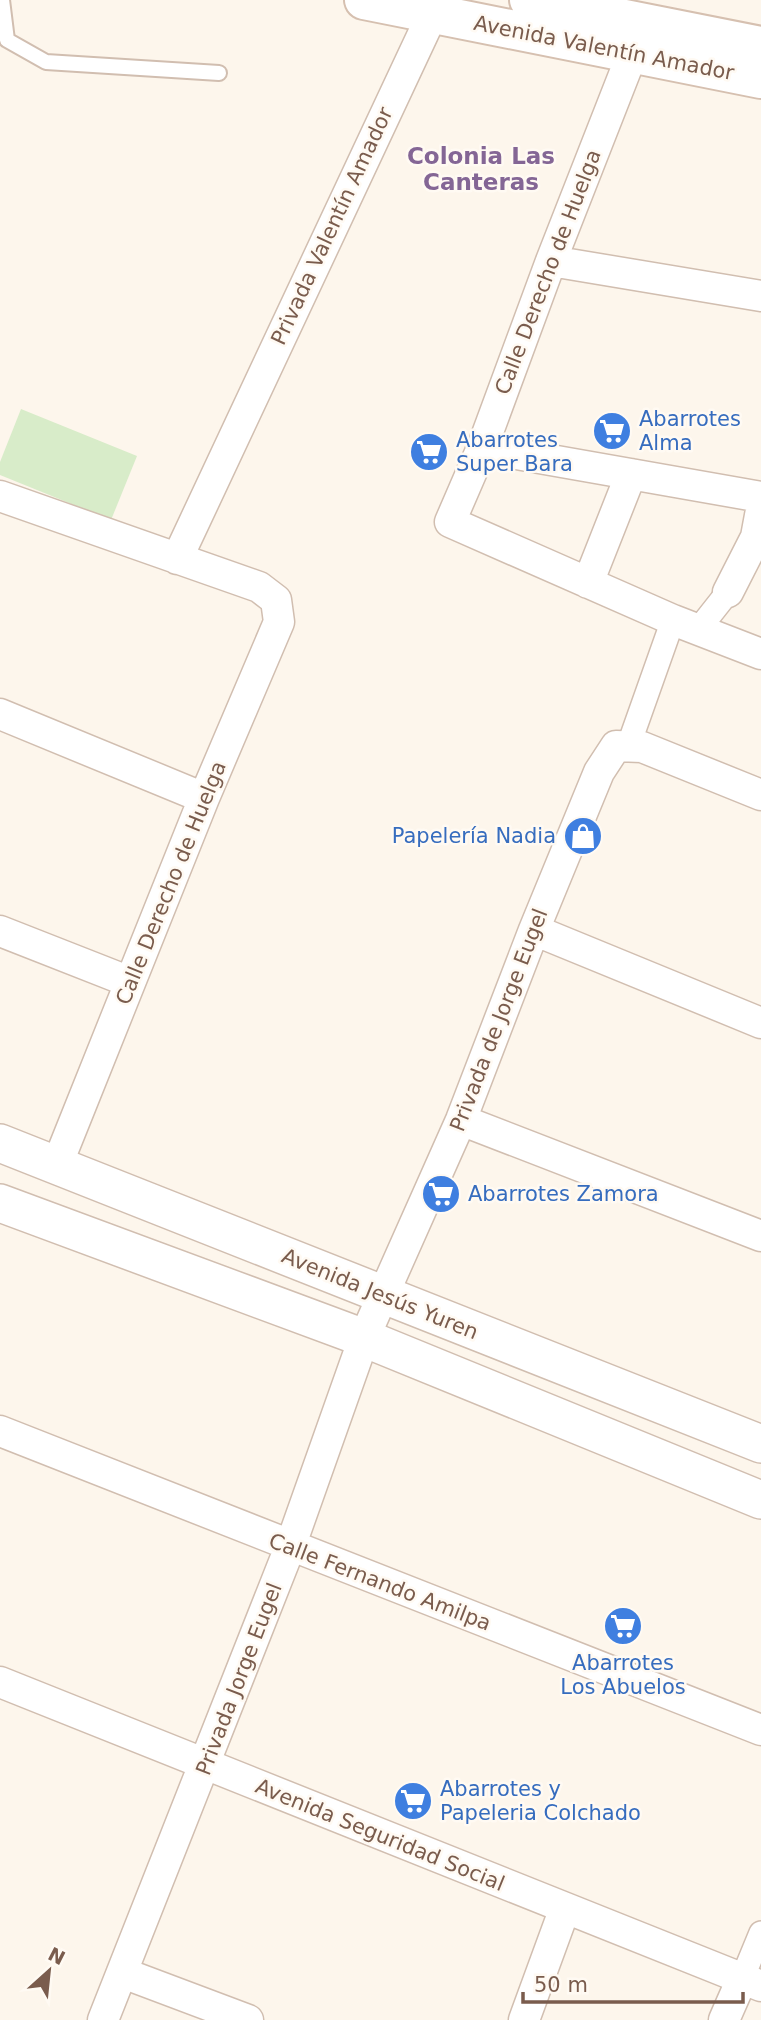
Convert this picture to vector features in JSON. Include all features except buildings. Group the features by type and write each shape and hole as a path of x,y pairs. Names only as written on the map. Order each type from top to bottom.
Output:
{"main road":[{"name":"Avenida Valentín Amador","path":"364,0 436,6 638,39 761,46"},
{"name":"Avenida Valentín Amador","path":"529,0 761,79"}],"street":[{"name":"Privada Valentín Amador","path":"177,559 436,6"},
{"name":"Calle Derecho de Huelga","path":"588,583 450,522 482,448 551,261 638,39"},
{"path":"551,261 761,296"},
{"path":"482,448 761,497"},
{"path":"631,474 588,583 761,654"},
{"path":"0,496 177,559"},
{"path":"761,510 756,537 728,592 686,625 622,747 642,747 761,795"},
{"name":"Calle Derecho de Huelga","path":"57,1165 204,798 279,622 276,600 259,587 177,559"},
{"path":"0,714 204,798"},
{"name":"Privada de Jorge Eugel","path":"383,1295 461,1121 534,930 599,772 622,747"},
{"path":"534,930 761,1023"},
{"path":"0,931 130,982"},
{"path":"461,1121 761,1236"},
{"name":"Avenida Jesús Yuren","path":"0,1143 761,1444"},
{"path":"0,1203 365,1338 761,1500"},
{"name":"Privada Jorge Eugel","path":"103,2020 290,1547 383,1295"},
{"name":"Calle Fernando Amilpa","path":"0,1431 761,1730"},
{"name":"Avenida Seguridad Social","path":"0,1682 751,1982"},
{"path":"524,2020 565,1908"},
{"path":"724,2020 751,1982 761,1933"},
{"path":"123,1973 248,2020"}],"lane":[{"path":"2,0 7,40 46,62 219,73"}],"green space":[{"path":"21,409 137,456 111,520 0,475 0,462"}],"place":[{"name":"Abarrotes Alma","path":"612,431"},
{"name":"Abarrotes Super Bara","path":"429,452"},
{"name":"Papelería Nadia","path":"583,836"},
{"name":"Abarrotes Zamora","path":"441,1194"},
{"name":"Abarrotes Los Abuelos","path":"623,1626"},
{"name":"Abarrotes y Papeleria Colchado","path":"413,1801"}],"district":[{"name":"Colonia Las Canteras","path":"481,169"}]}
